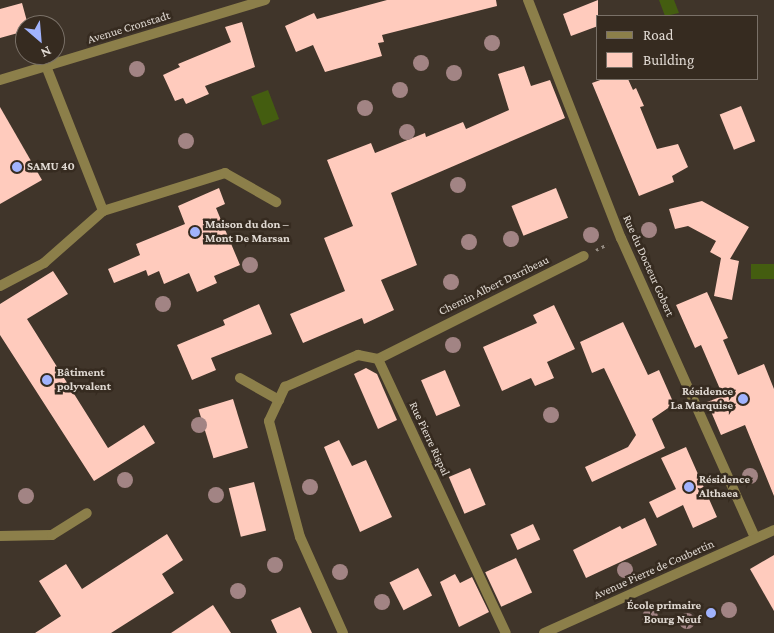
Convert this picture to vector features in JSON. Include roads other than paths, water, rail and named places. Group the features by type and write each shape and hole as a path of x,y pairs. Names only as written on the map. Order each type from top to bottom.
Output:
{"street":[{"name":"Avenue Cronstadt","path":"0,80 233,4 265,0"},
{"name":"Rue du Docteur Gobert","path":"528,0 621,238 756,537"},
{"path":"46,66 103,211"},
{"path":"0,286 44,263 103,211 225,173 276,202"},
{"name":"Chemin Albert Darribeau","path":"378,359 584,256"},
{"path":"343,633 300,538 269,421 285,387 358,355 378,359"},
{"name":"Rue Pierre Rispal","path":"378,359 506,633"},
{"path":"240,378 279,400"},
{"path":"0,536 52,534 87,513"},
{"name":"Avenue Pierre de Coubertin","path":"544,633 774,530"}],"place":[{"name":"SAMU 40","path":"17,167"},
{"name":"Maison du don – Mont De Marsan","path":"195,232"},
{"name":"Bâtiment polyvalent","path":"47,380"},
{"name":"Résidence La Marquise","path":"743,399"},
{"name":"Résidence Althaea","path":"689,487"},
{"name":"École primaire Bourg Neuf","path":"711,613"}]}
